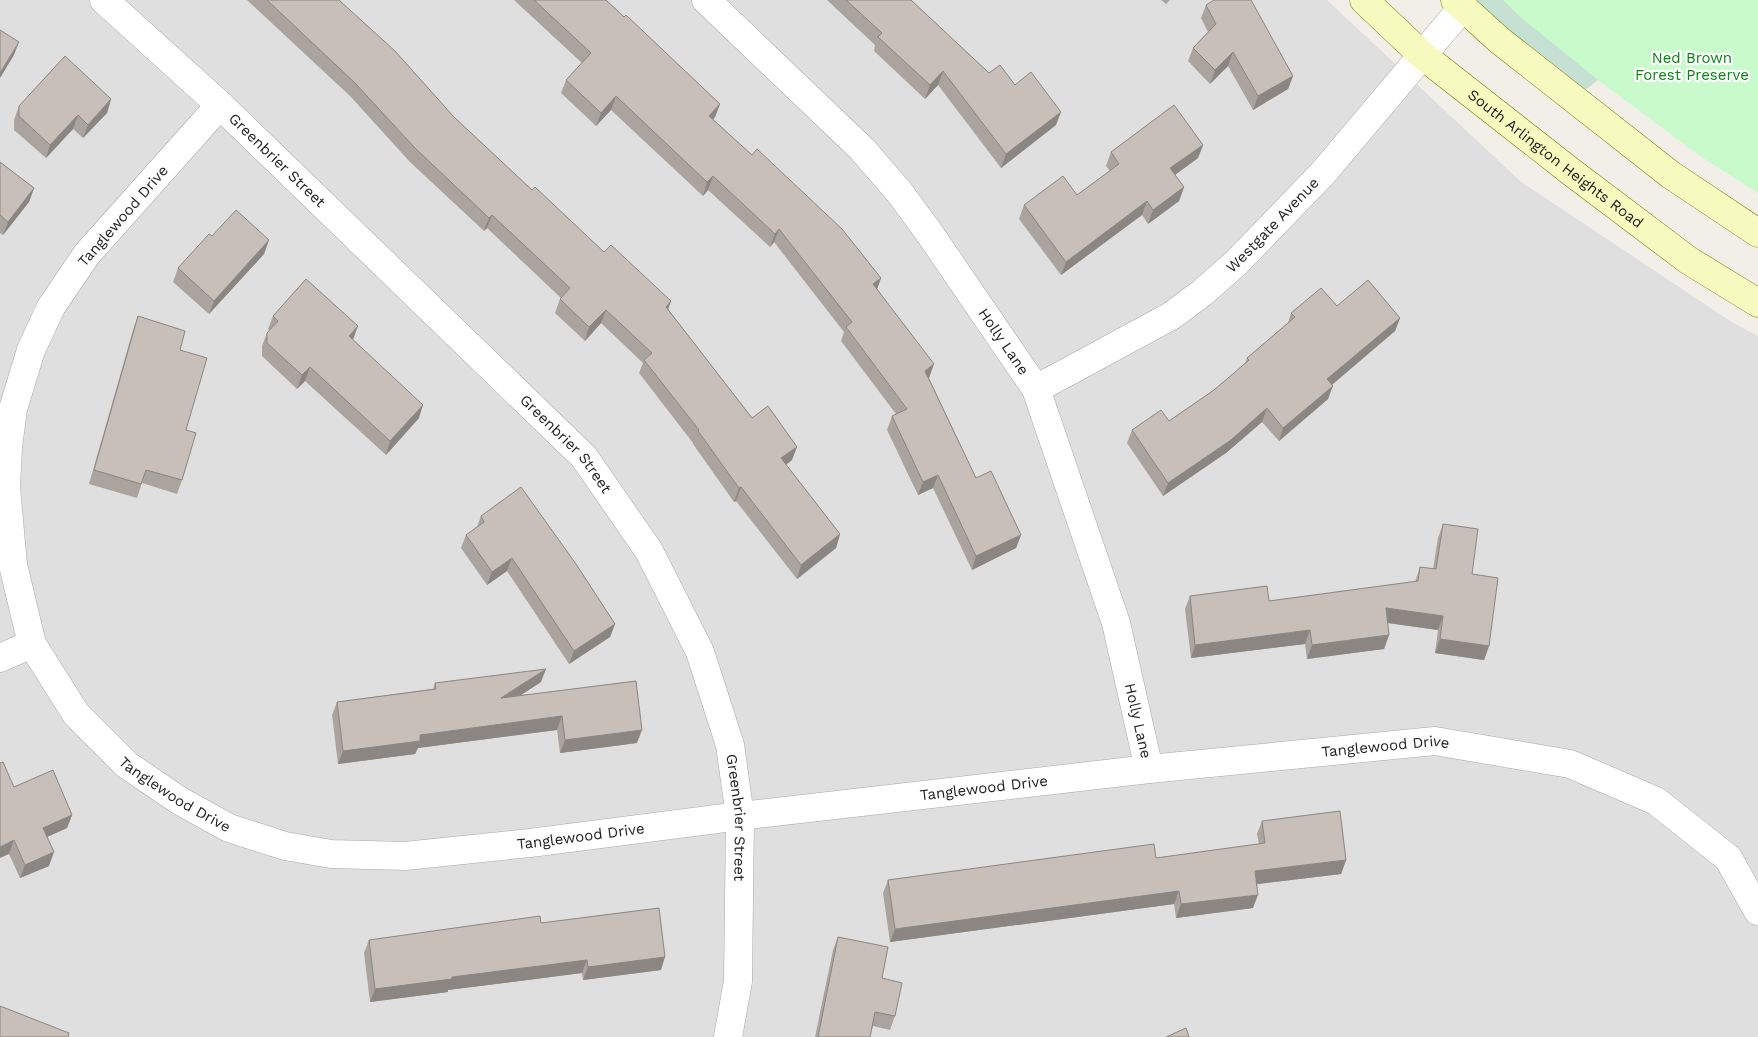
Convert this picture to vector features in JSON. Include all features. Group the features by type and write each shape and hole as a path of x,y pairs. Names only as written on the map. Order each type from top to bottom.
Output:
{"main road":[{"name":"South Arlington Heights Road","path":"1364,0 1422,55 1570,171 1688,260 1758,303"},
{"path":"1459,4 1499,40 1671,175 1758,233"}],"street":[{"name":"Greenbrier Street","path":"104,0 220,104 584,457 649,551 700,652 730,745 740,816 738,981 728,1037"},
{"name":"Holly Lane","path":"706,0 862,149 900,193 1036,389 1116,623 1149,769"},
{"name":"Westgate Avenue","path":"1036,389 1171,316 1202,293 1237,262 1322,173 1422,55 1459,4"},
{"name":"Tanglewood Drive","path":"220,104 87,254 51,307 31,350 13,409 8,447 6,487 13,565 32,644 76,714 127,765 180,802 229,828 285,846 332,854 405,856 530,843 740,816 1149,769 1435,741 1570,764 1656,801 1728,858 1758,911"},
{"path":"0,658 32,644"}],"shaded area":[{"path":"0,0 1327,0 1520,181 1730,321 1758,336 1758,1037 0,1037"}],"green space":[{"path":"1455,0 1678,0 1617,65 1574,99"},
{"name":"Ned Brown Forest Preserve","path":"1503,0 1758,0 1758,193 1700,156 1598,80 1519,16"}],"building":[{"path":"267,0 339,0 395,51 454,117 532,190 535,187 604,252 611,245 671,301 666,307 752,418 768,406 797,447 781,458 840,534 801,565 741,487 739,488 699,430 644,360 652,353 606,310 589,327 560,299 570,288 492,215 489,218 415,148 355,83"},
{"path":"534,0 606,0 624,17 626,15 720,104 709,116 752,155 757,149 842,229 881,278 873,284 934,364 925,371 976,478 991,471 1021,535 976,556 938,475 923,482 892,416 907,409 846,327 852,322 779,229 775,234 713,176 707,182 616,96 601,113 566,80 591,53"},
{"path":"846,0 911,0 989,73 1000,65 1015,85 1031,72 1061,112 1006,154 943,71 930,85 878,37 882,33"},
{"path":"1214,0 1251,0 1293,76 1258,96 1233,52 1215,70 1193,48 1216,24 1206,5"},
{"path":"0,30 19,42 0,73"},
{"path":"65,56 111,99 88,125 78,115 50,145 19,116 19,106"},
{"path":"1174,105 1203,145 1170,168 1184,187 1153,210 1147,201 1066,262 1024,205 1063,176 1077,195 1119,164 1111,152"},
{"path":"0,162 34,188 8,222 0,215"},
{"path":"236,210 269,240 214,301 178,268 209,234 212,236"},
{"path":"306,279 358,326 349,336 423,405 390,441 310,367 302,375 267,343 267,333 278,321 273,316"},
{"path":"1368,280 1400,318 1327,379 1333,386 1283,428 1267,408 1231,440 1168,483 1132,430 1161,410 1169,421 1214,390 1249,360 1247,358 1295,317 1291,313 1321,288 1337,306"},
{"path":"138,316 185,331 180,350 207,358 186,430 196,433 182,480 146,470 141,484 94,470"},
{"path":"521,487 576,564 615,624 574,651 512,558 492,572 466,535 484,522 481,516"},
{"path":"1443,524 1478,529 1472,574 1498,578 1489,646 1440,639 1443,616 1386,608 1389,635 1312,645 1310,630 1195,645 1190,596 1267,586 1269,601 1418,581 1420,567 1436,569"},
{"path":"546,669 501,698 636,681 642,730 565,740 562,716 420,735 420,741 343,751 337,702 436,689 435,683"},
{"path":"3,762 14,787 53,770 72,815 43,828 54,852 25,865 14,840 0,847 0,763"},
{"path":"1340,811 1346,860 1255,871 1258,895 1181,904 1179,891 895,929 888,880 1154,844 1156,858 1265,843 1262,821"},
{"path":"659,908 665,957 588,967 587,960 375,989 369,940 540,916 541,923"},
{"path":"838,937 888,947 882,978 902,983 895,1016 875,1012 870,1037 818,1037"},
{"path":"0,1006 69,1033 68,1037 0,1037"},
{"path":"1186,1028 1189,1037 1166,1037"}]}
